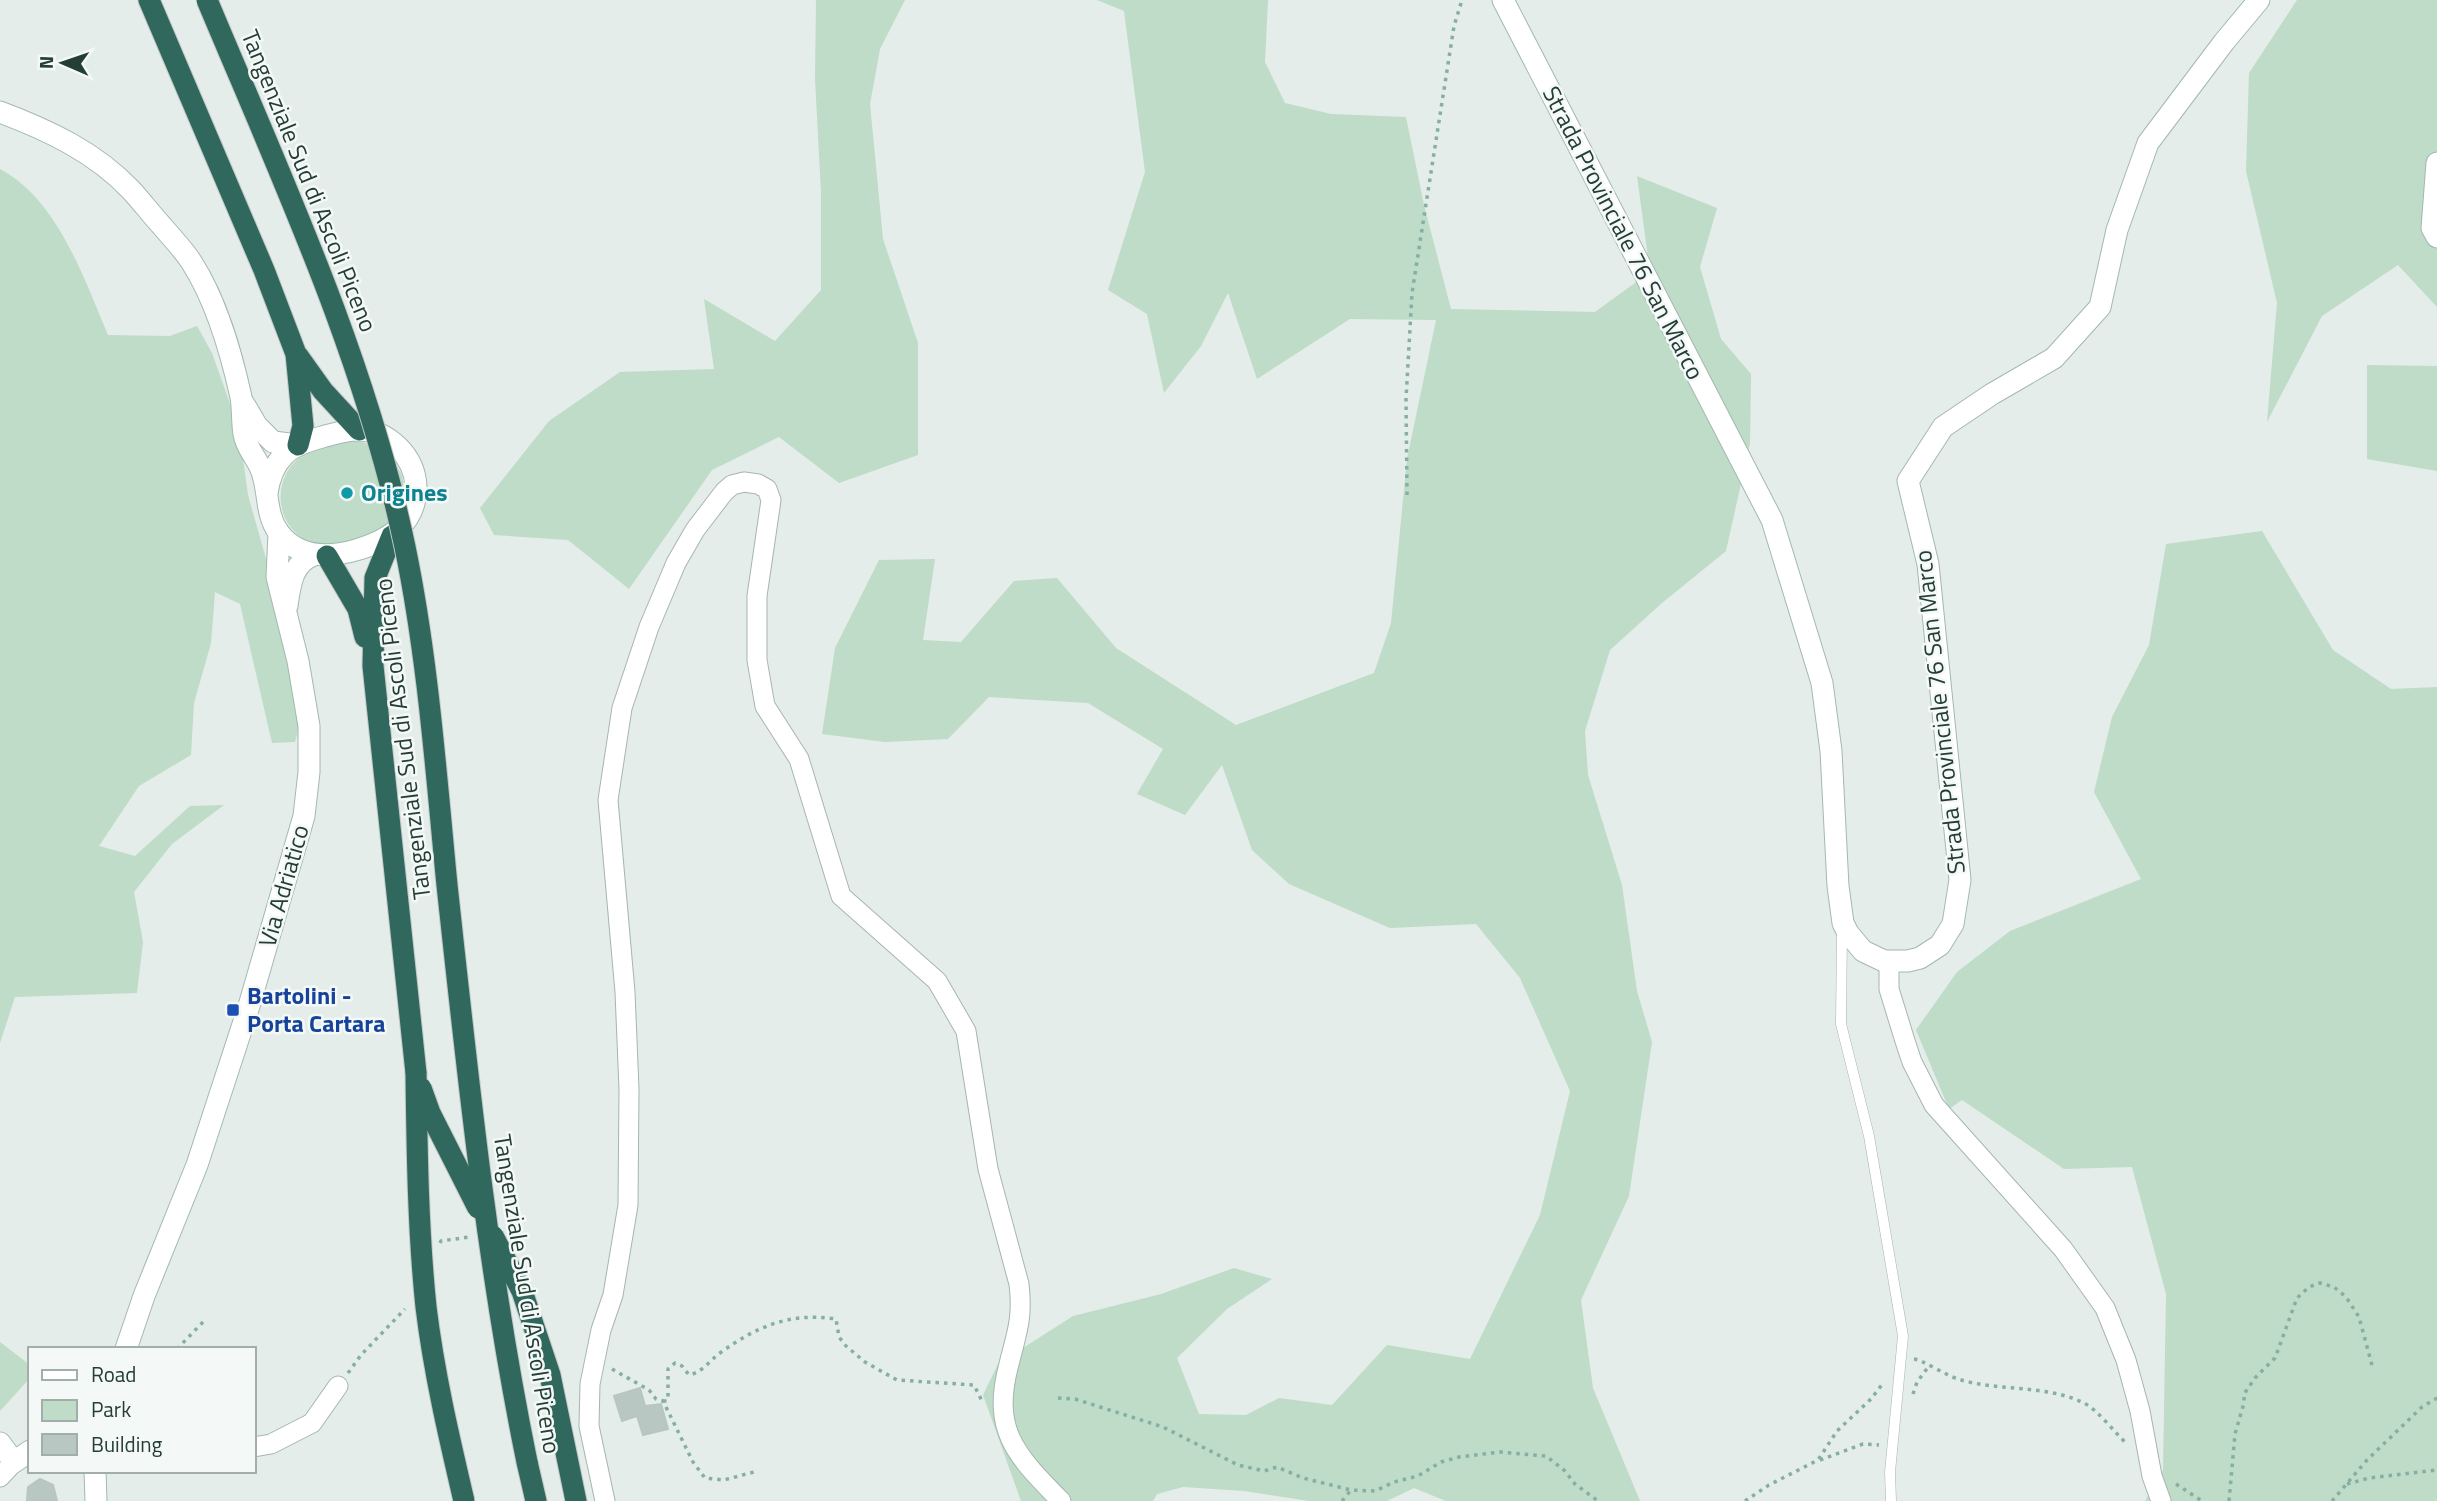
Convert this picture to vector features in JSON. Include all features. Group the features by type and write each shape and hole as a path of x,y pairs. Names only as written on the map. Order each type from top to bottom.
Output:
{"highway":[{"path":"149,0 264,270 296,354 323,391 359,430"},
{"name":"Tangenziale Sud di Ascoli Piceno","path":"207,0 332,301 370,415 405,547 425,668 481,1190 500,1319 536,1501"},
{"path":"296,354 303,426 298,445"},
{"path":"392,536 375,578 373,666 416,1073 419,1221 426,1309 450,1445 464,1501"},
{"path":"320,556 358,610 373,666"},
{"path":"416,1073 430,1113 522,1291 551,1375 576,1501"}],"street":[{"name":"Strada Provinciale 76 San Marco","path":"1503,0 1772,520 1822,683 1831,751 1838,886 1843,923 1863,951 1889,961 1920,958 1940,945 1953,924 1960,880 1928,564 1908,481 1943,427 1992,394 2054,358 2100,307 2117,230 2148,143 2259,0"},
{"name":"Via Adriatico","path":"0,112 58,135 94,159 129,188 192,262 226,342 241,400 244,436 260,467 268,507 279,533 277,577 298,661 309,726 309,772 304,816 249,1006 197,1165 144,1296 127,1347"},
{"path":"2437,163 2432,229 2437,237"},
{"name":"Via Adriatico","path":"241,400 257,426 273,442 298,445"},
{"path":"267,493 275,467 284,456 298,445 341,431 377,433 390,440 408,460 414,474 416,488 410,514 392,536 367,547 320,556 300,550 279,533"},
{"path":"605,1501 589,1426 590,1384 601,1330 613,1295 628,1205 629,1102 625,992 608,800 622,708 649,628 676,564 695,530 724,492 732,485 744,482 768,489 771,500 757,596 757,660 765,706 799,759 841,896 937,981 966,1031 988,1169 1019,1284 1021,1301 1018,1334 1009,1362 1002,1410 1006,1429 1022,1459 1060,1501"},
{"name":"Via Adriatico","path":"287,611 290,584 297,566 305,558 320,556"},
{"path":"1889,961 1889,989 1905,1041 1912,1062 1934,1105 2063,1249 2105,1308 2126,1360 2137,1398 2150,1467 2161,1501"},
{"path":"256,1447 271,1444 312,1423 338,1386"},
{"path":"0,1443 15,1463"},
{"path":"95,1473 96,1501"}],"lane":[{"path":"1843,923 1841,1024 1869,1136 1903,1336 1893,1438 1891,1501"}],"path":[{"path":"1407,495 1406,399 1412,293 1454,26 1462,0"},
{"path":"2229,1501 2235,1434 2244,1394 2255,1378 2275,1358 2283,1343 2293,1308 2309,1287 2320,1283 2334,1287 2346,1297 2360,1317 2373,1370"},
{"path":"609,1366 617,1374 649,1391 656,1399 667,1401 668,1369 672,1364 682,1366 690,1375 698,1373 721,1352 750,1333 780,1321 822,1317 836,1319 839,1337 846,1346 865,1362 897,1380 974,1385 985,1407"},
{"path":"179,1347 204,1321"},
{"path":"1818,1460 1837,1431 1871,1399 1901,1358 1919,1359 1933,1369 1959,1379 1998,1387 2048,1392 2086,1404 2150,1467"},
{"path":"1058,1398 1086,1402 1163,1427 1238,1465 1264,1471 1277,1467 1303,1478 1351,1490 1375,1491 1394,1482 1418,1476 1441,1462 1500,1452 1546,1456 1564,1470 1574,1484 1598,1501"},
{"path":"2332,1501 2367,1460 2422,1407 2437,1398"},
{"path":"663,1401 693,1462 705,1478 724,1480 754,1472"},
{"path":"1745,1501 1769,1485 1818,1460 1863,1444 1878,1445 1893,1438"},
{"path":"2347,1484 2370,1478 2437,1470"},
{"path":"1342,1501 1351,1490"},
{"path":"2338,1495 2340,1501"}],"green space":[{"path":"816,0 905,0 880,49 870,104 883,239 918,343 918,455 839,483 779,437 712,470 629,589 568,540 494,535 480,508 549,421 620,372 714,369 704,299 775,341 821,290 821,192 815,79"},
{"path":"1097,0 1268,0 1265,62 1285,103 1331,114 1406,117 1424,205 1451,309 1595,312 1650,272 1637,176 1717,208 1700,267 1721,339 1751,374 1750,443 1726,551 1610,650 1585,731 1588,775 1622,885 1637,991 1652,1042 1629,1196 1581,1300 1593,1388 1640,1501 1446,1501 1414,1488 1387,1501 1309,1501 1244,1491 1183,1487 1157,1494 1153,1501 1021,1501 983,1395 998,1364 1073,1316 1161,1294 1234,1268 1272,1279 1227,1309 1177,1358 1199,1414 1246,1415 1279,1398 1332,1405 1387,1345 1470,1359 1540,1215 1570,1091 1520,978 1476,924 1390,928 1289,884 1252,850 1222,765 1185,815 1137,794 1163,749 1088,703 989,697 948,739 885,742 822,734 835,648 879,560 935,559 923,640 961,642 1014,581 1057,578 1116,648 1236,725 1374,673 1391,623 1407,459 1436,320 1350,319 1257,379 1228,293 1201,346 1164,393 1147,314 1108,290 1145,172 1124,11"},
{"path":"2297,0 2437,0 2437,307 2398,265 2322,316 2267,422 2277,303 2246,171 2249,73"},
{"path":"0,169 20,182 53,220 78,265 108,335 170,336 197,326 212,353 239,429 248,495 306,701 295,742 272,743 240,604 215,592 211,643 194,703 191,755 139,786 99,846 135,856 190,806 224,805 172,844 134,892 143,942 137,993 15,997 0,1043"},
{"path":"2367,365 2437,366 2437,471 2367,459"},
{"path":"357,441 382,451 399,470 404,494 401,507 389,525 368,537 334,545 308,541 296,533 283,511 282,485 286,473 294,462 311,451 330,444"},
{"path":"2262,531 2333,650 2391,689 2437,687 2437,1501 2145,1501 2163,1470 2166,1294 2132,1167 2064,1169 1962,1100 1949,1109 1916,1030 1957,972 2010,931 2141,879 2094,792 2112,717 2149,645 2166,544"},
{"path":"0,1342 28,1363 28,1380 0,1411"}],"building":[{"path":"640,1388 645,1406 661,1404 668,1429 643,1435 637,1416 622,1421 614,1396"},
{"path":"40,1479 53,1485 57,1501 27,1501 28,1487"}],"place":[{"name":"Origines","path":"347,493"},
{"name":"Bartolini - Porta Cartara","path":"233,1010"}]}
